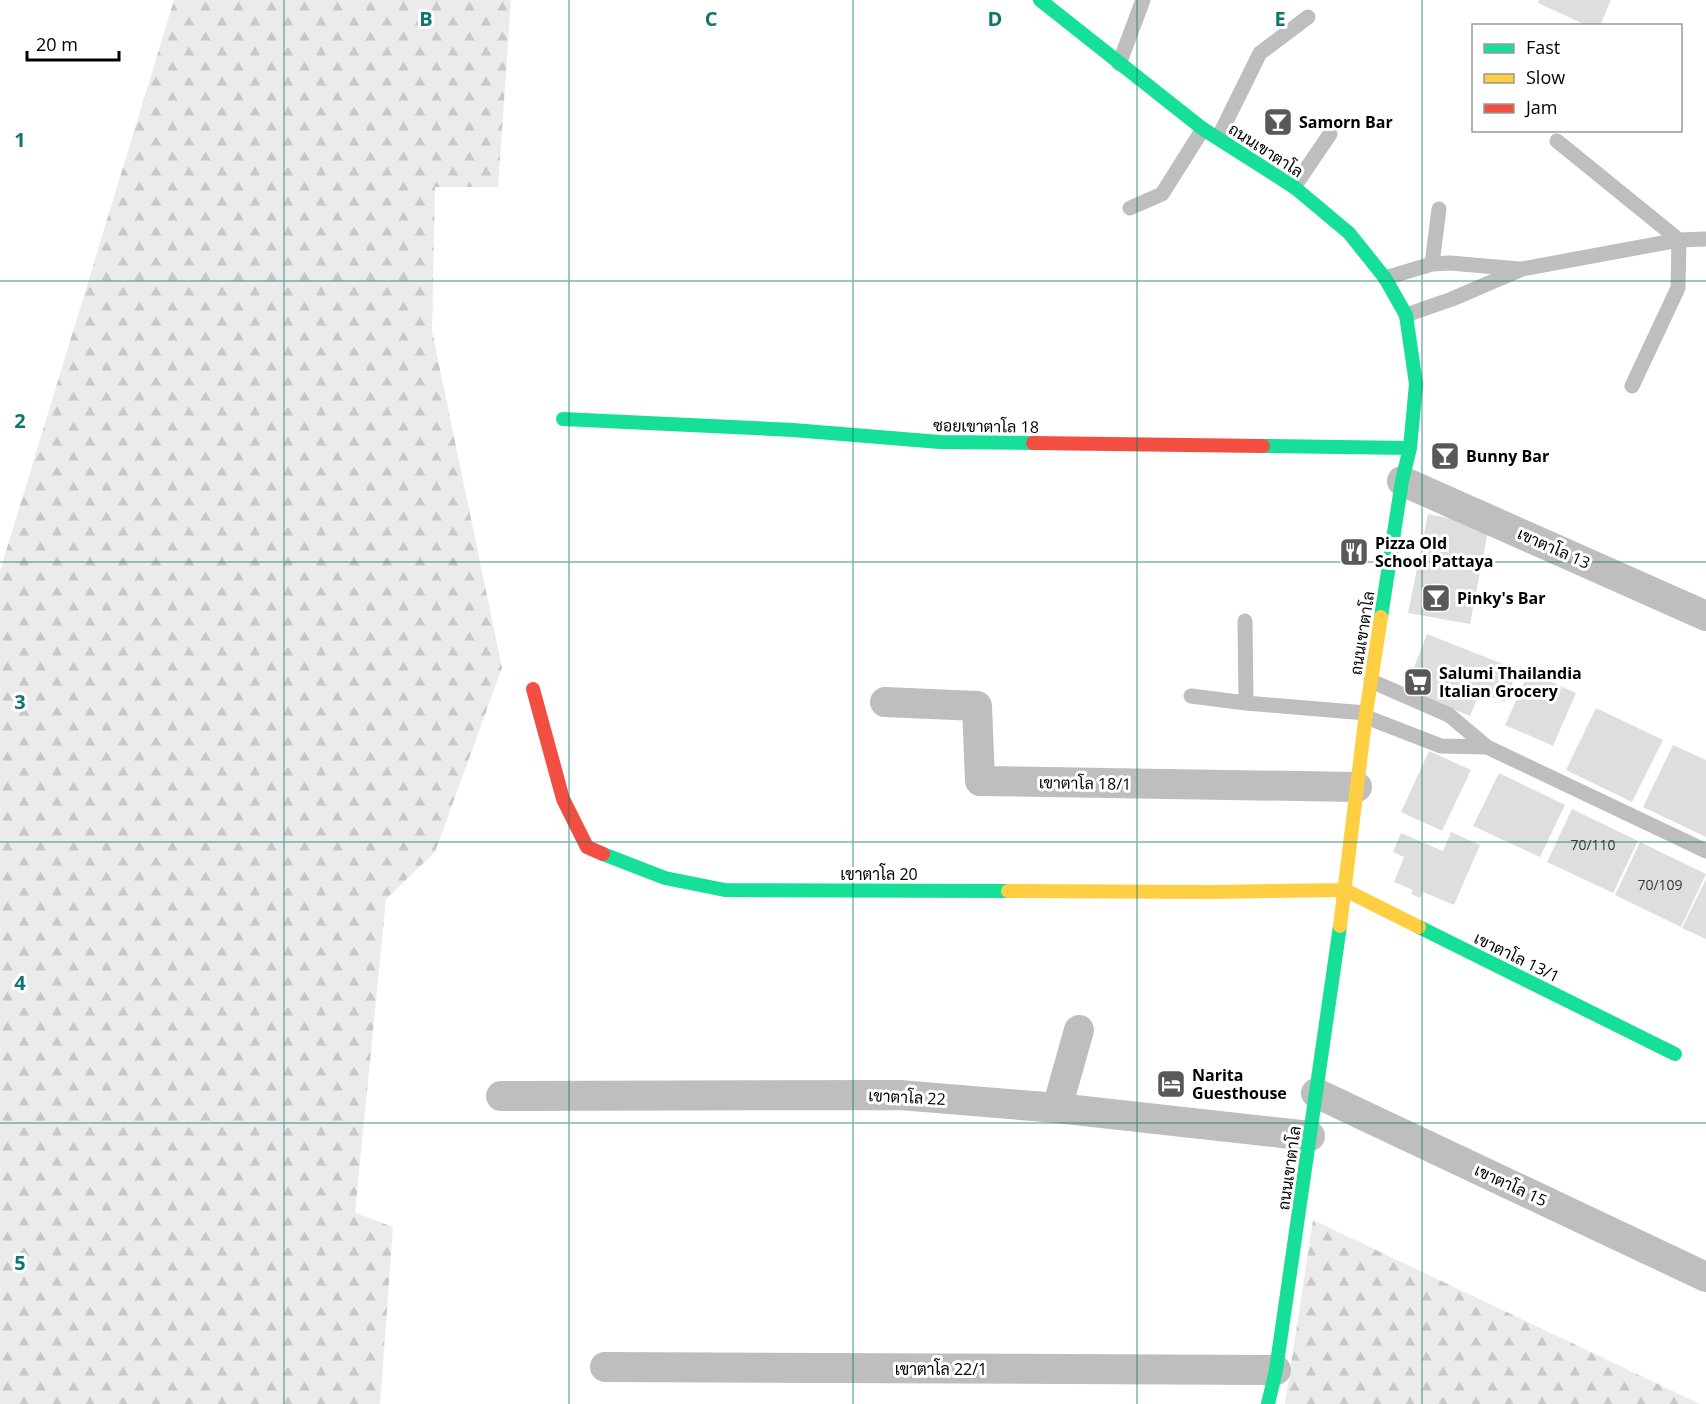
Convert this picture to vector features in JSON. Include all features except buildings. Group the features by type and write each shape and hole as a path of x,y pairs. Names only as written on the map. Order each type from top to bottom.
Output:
{"street":[{"name":"ถนนเขาตาโล","path":"1040,0 1203,129 1294,187 1349,233 1385,278 1406,315 1416,384 1410,448 1402,481 1371,681 1345,890 1310,1136 1276,1370 1268,1404"},
{"name":"ซอยเขาตาโล 18","path":"563,419 793,430 940,442 1410,448"},
{"name":"เขาตาโล 13","path":"1402,481 1706,616"},
{"name":"เขาตาโล 20","path":"533,689 563,799 587,847 665,878 725,890 1198,892 1345,890"},
{"name":"เขาตาโล 18/1","path":"885,702 978,706 980,781 1356,787"},
{"name":"เขาตาโล 13/1","path":"1345,890 1675,1054"},
{"path":"1057,1108 1079,1030"},
{"name":"เขาตาโล 15","path":"1316,1093 1706,1277"},
{"name":"เขาตาโล 22","path":"501,1096 900,1095 1057,1108 1310,1136"},
{"name":"เขาตาโล 22/1","path":"605,1368 1276,1370"}],"lane":[{"path":"1119,64 1143,0"},
{"path":"1218,138 1260,53 1308,17"},
{"path":"1130,208 1162,195 1203,129"},
{"path":"1294,187 1330,134"},
{"path":"1557,141 1679,240"},
{"path":"1431,264 1439,209"},
{"path":"1406,315 1452,299 1522,269 1679,240 1706,239"},
{"path":"1632,386 1678,288 1679,240"},
{"path":"1385,278 1431,264 1450,263 1522,269"},
{"path":"1245,621 1246,703"},
{"path":"1371,681 1449,715 1487,747 1706,851"},
{"path":"1191,696 1366,715 1442,746 1487,747"}],"green space":[{"path":"174,0 511,0 498,187 435,187 432,331 502,668 435,852 386,899 355,1213 393,1227 380,1404 0,1404 0,571"},
{"path":"1313,1220 1700,1404 1285,1404"}],"traffic: fast":[{"path":"1040,0 1203,129 1294,187 1349,233 1385,278 1406,315 1416,384 1410,448 1402,481 1381,617"},
{"path":"563,419 793,430 940,442 1033,443"},
{"path":"1263,446 1410,448"},
{"path":"603,854 665,878 725,890 1008,891"},
{"path":"1268,1404 1276,1370 1340,926"},
{"path":"1419,927 1675,1054"}],"traffic: slow":[{"path":"1340,926 1366,713 1381,617"},
{"path":"1008,891 1345,890 1419,927"}],"traffic: jam":[{"path":"1033,443 1263,446"},
{"path":"533,689 563,799 587,847 603,854"}],"place":[{"name":"Samorn Bar","path":"1278,122"},
{"name":"Bunny Bar","path":"1445,456"},
{"name":"Pizza Old School Pattaya","path":"1354,552"},
{"name":"Pinky's Bar","path":"1436,598"},
{"name":"Salumi Thailandia Italian Grocery","path":"1418,682"},
{"name":"Narita Guesthouse","path":"1171,1084"}]}
